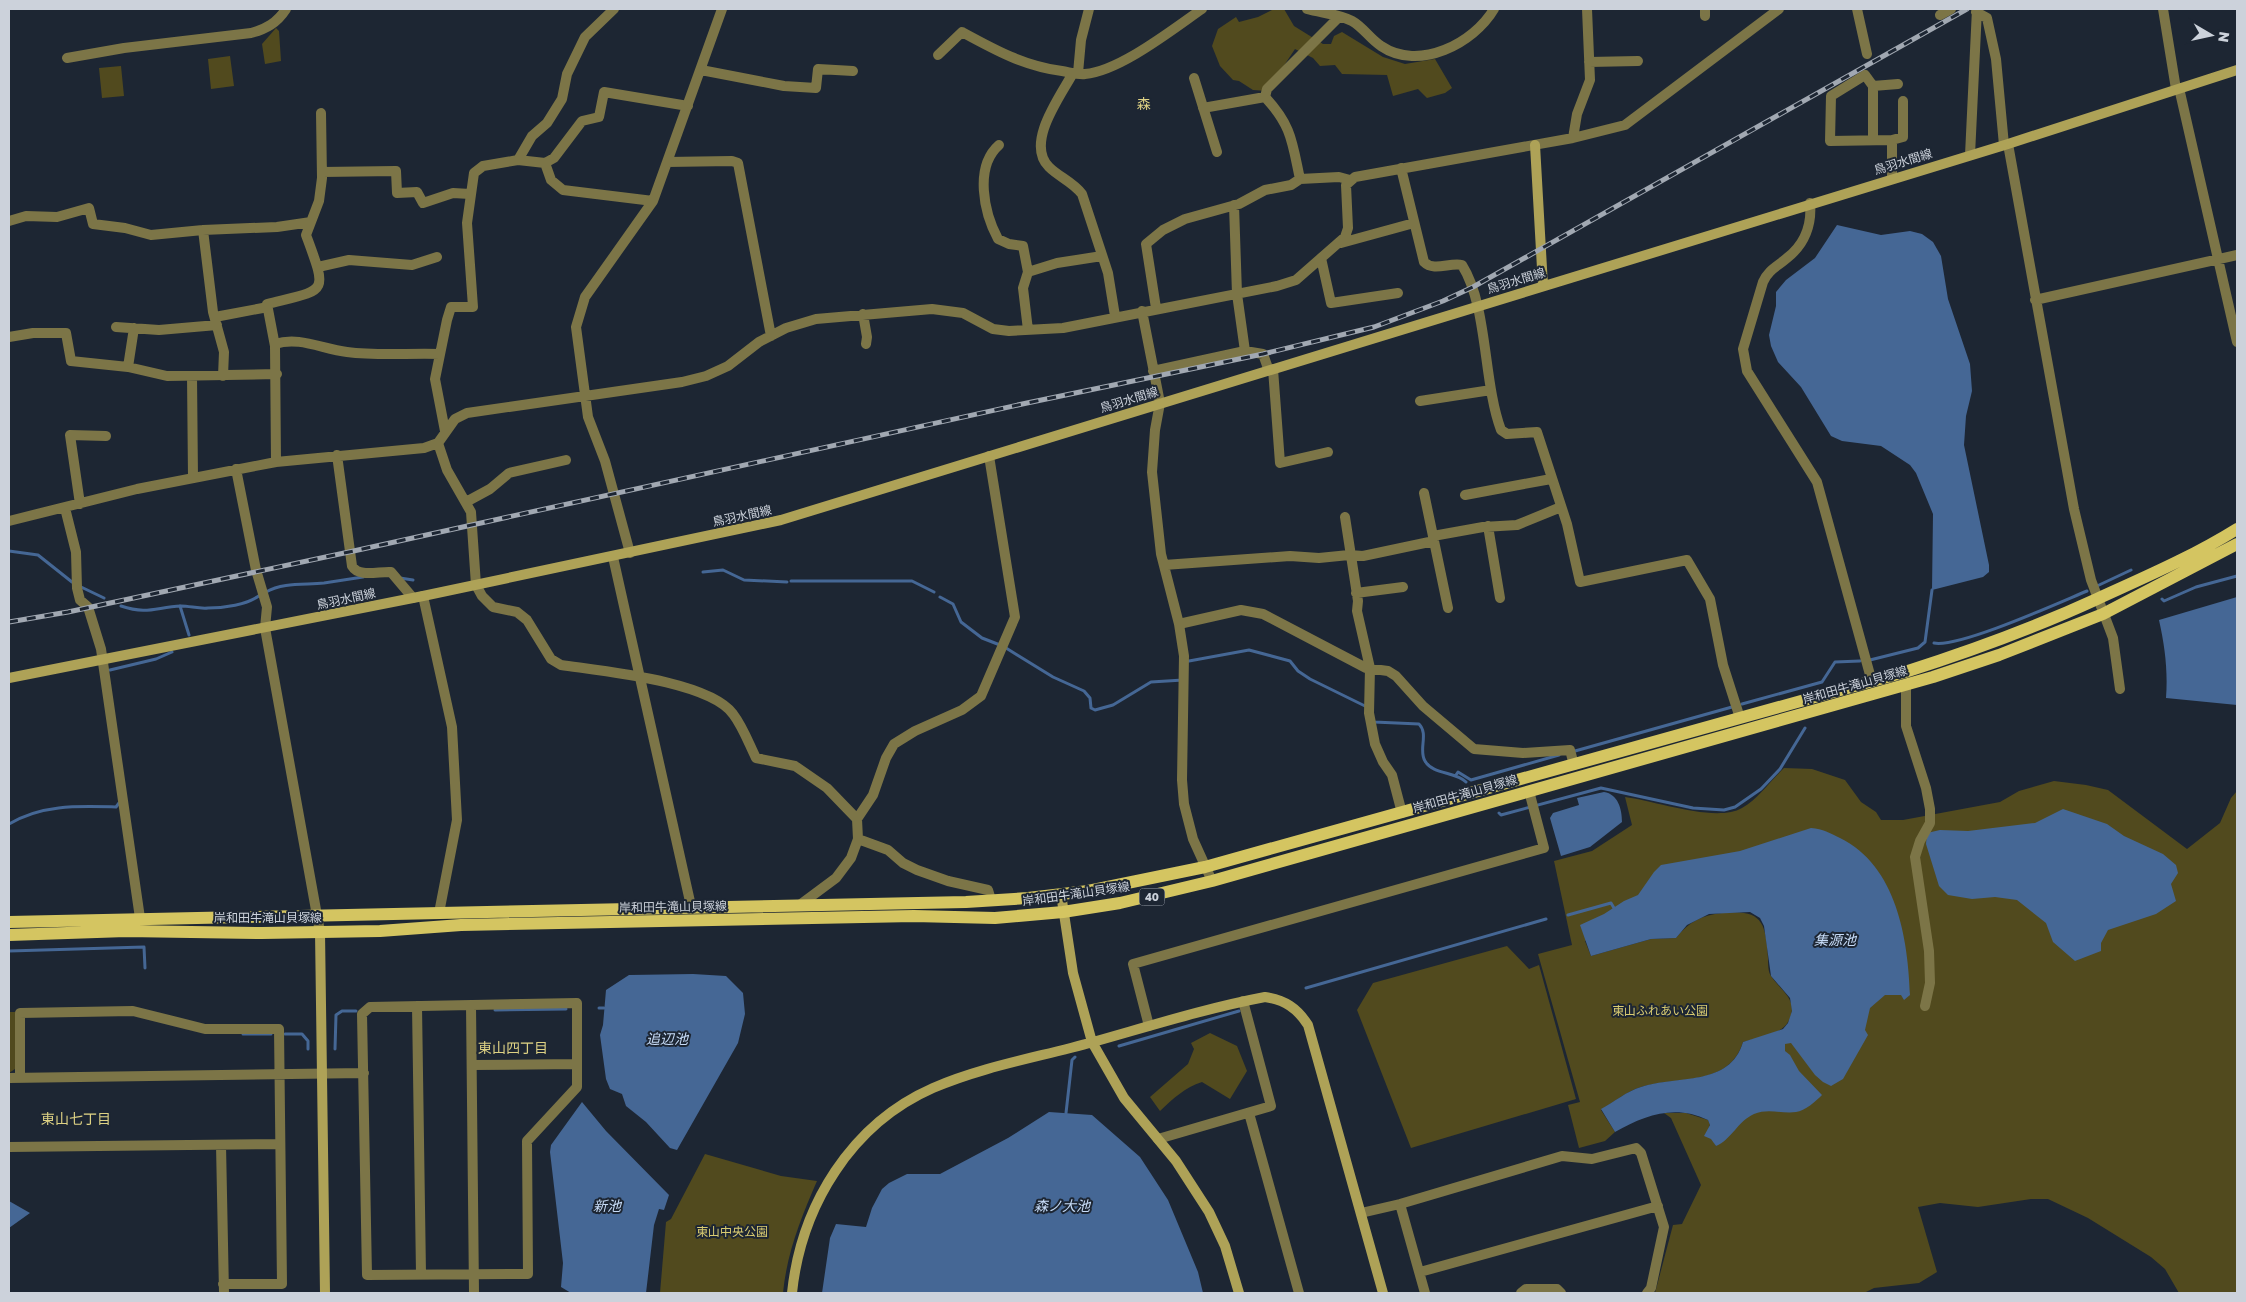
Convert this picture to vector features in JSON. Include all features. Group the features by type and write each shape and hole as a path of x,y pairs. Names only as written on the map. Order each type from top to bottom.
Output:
{"main road":[{"name":"岸和田牛滝山貝塚線","path":"9,922 992,900 1061,894 1205,867 1872,682 2004,640 2164,570 2237,529"},
{"name":"岸和田牛滝山貝塚線","path":"9,935 126,932 320,932 461,926 914,916 995,918 1063,912 1146,898 1906,685 1998,655 2103,614 2237,544"}],"street":[{"path":"67,58 124,48 251,34 266,29 281,17 286,9"},
{"path":"518,160 532,136 547,123 562,100 568,74 585,37 614,9"},
{"path":"630,553 605,461 588,417 576,327 579,310 585,297 640,222 653,201 702,70 722,9"},
{"path":"1089,9 1081,40 1076,73 1041,132 1041,154 1050,168 1076,186 1082,194 1108,273 1115,316"},
{"path":"938,55 962,32 1012,58 1039,68 1084,74 1115,64 1152,43 1202,9"},
{"path":"1307,9 1351,20 1382,47 1406,55 1428,54 1463,42 1486,23 1494,9"},
{"path":"1573,138 1576,114 1590,80 1587,9"},
{"path":"9,521 193,478 276,462 424,448 438,443 456,419 467,413 682,382 706,376 728,366 771,336 786,328 816,319 932,309 962,313 993,329 1063,328 1156,308 1290,284 1341,242 1348,228 1346,185 1350,180 1362,175 1573,138 1625,125 1779,9"},
{"path":"1857,9 1867,54"},
{"path":"1940,16 1951,9"},
{"path":"2163,9 2177,89 2219,258 2237,342"},
{"path":"1976,10 1987,18 1996,59 2006,144 2074,509 2098,598 2113,638 2120,689"},
{"path":"1970,155 1976,10"},
{"path":"1265,97 1267,89 1339,16"},
{"path":"1588,62 1638,62"},
{"path":"702,70 784,86 816,88 818,69 853,71"},
{"name":"鳥羽水間線","path":"9,678 418,597 781,520 1810,202 2006,144 2237,70"},
{"path":"1873,140 1873,86 1866,75 1831,96 1830,141 1892,140 1903,137 1903,101"},
{"path":"1194,78 1216,152"},
{"path":"1873,86 1898,84"},
{"path":"445,432 435,379 452,307 473,307 467,223 474,173 483,166 518,160 545,163 554,158 582,121 599,117 604,92 688,106"},
{"path":"1203,108 1265,97"},
{"path":"1265,97 1278,111 1290,132 1300,179"},
{"path":"276,462 274,405 277,374 275,344 267,304 312,293 320,286 321,275 306,235 319,201 322,172 321,113"},
{"path":"1892,140 1892,179"},
{"path":"999,145 989,156 984,176 988,210 998,239 1009,244 1023,246 1028,272 1023,288 1028,330"},
{"path":"1535,145 1543,286"},
{"path":"667,162 732,161 738,163 771,336"},
{"path":"545,163 551,180 563,190 653,201"},
{"path":"1401,168 1426,265 1462,265 1472,287 1497,419 1503,433 1537,432 1569,531 1580,582 1688,560 1710,599 1723,665 1740,718"},
{"path":"322,172 396,171 397,193 417,192 423,203 453,193 470,194"},
{"path":"1156,308 1146,244 1162,230 1184,219 1234,205 1265,190 1291,185 1300,179 1339,177 1350,180"},
{"path":"1810,202 1811,217 1802,242 1789,256 1766,274 1762,282 1743,349 1747,371 1817,482 1872,682"},
{"path":"1234,205 1237,294 1245,351"},
{"path":"9,221 26,216 57,217 89,208 93,224 125,228 151,235 203,230 277,228 311,222"},
{"path":"1341,242 1414,223"},
{"path":"203,230 216,321 224,352 223,376"},
{"path":"2035,300 2237,255"},
{"path":"1028,272 1057,263 1102,256"},
{"path":"318,267 349,260 412,265 437,257"},
{"path":"1322,258 1331,303 1398,293"},
{"path":"116,327 159,330 216,321 268,307"},
{"path":"1142,311 1160,403 1155,430 1152,472 1164,565 1179,624 1184,656 1182,780 1184,804 1188,824 1212,881"},
{"path":"863,314 867,337 866,344"},
{"path":"128,367 134,328"},
{"path":"9,337 33,333 66,333 71,361 128,367 167,376 277,374"},
{"path":"275,344 288,340 345,352 380,355 440,354"},
{"path":"1153,371 1245,351 1262,354 1271,370 1280,463 1328,452"},
{"path":"192,376 193,478"},
{"path":"1420,401 1491,390"},
{"path":"80,504 70,435 106,436"},
{"path":"438,443 447,470 476,517 476,585 482,596 493,607 517,612 527,620 552,659 561,665 640,677 691,688 718,702 732,712 756,758 795,766 827,788 857,819"},
{"path":"337,455 354,571 360,573 391,572 418,597 452,726 457,820 439,912"},
{"path":"801,904 836,878 851,858 858,839 857,819 873,795 886,758 894,744 915,730 962,710 981,696 1015,616 989,456"},
{"path":"466,502 490,489 509,474 566,460"},
{"path":"236,470 256,570 267,607 265,628 320,932 325,1293"},
{"path":"1466,495 1551,479"},
{"path":"1424,493 1448,608"},
{"path":"65,508 76,552 77,588 80,600 88,607 95,626 102,660 140,918"},
{"path":"1164,565 1290,556 1319,558 1349,555 1363,556 1488,526 1517,525 1561,508"},
{"path":"1345,517 1357,611 1370,668 1369,713 1375,744 1383,762 1392,775 1402,813"},
{"path":"1488,526 1500,598"},
{"path":"613,557 691,906"},
{"path":"1356,593 1404,587"},
{"path":"1179,624 1241,610 1263,614 1370,668 1388,671 1396,676 1423,706 1474,749 1523,753 1570,750 1574,765"},
{"path":"1906,685 1906,726 1926,788 1930,809 1930,823 1920,841 1915,857 1929,951 1930,983 1925,1006"},
{"path":"1149,1026 1133,964 1544,848 1529,791"},
{"path":"858,839 888,850 903,863 917,870 948,881 988,890 992,900"},
{"path":"1061,894 1074,973 1092,1042 1124,1098 1193,1184 1225,1246 1239,1293"},
{"path":"792,1293 799,1251 819,1195 855,1144 866,1133 910,1100 933,1088 988,1069 1242,1001 1265,997 1276,998 1299,1012 1308,1024 1362,1212 1383,1293"},
{"path":"1158,1139 1271,1106 1242,1001"},
{"path":"576,1003 577,1087 528,1141 528,1274 367,1275 362,1014 370,1007 418,1006 576,1003"},
{"path":"471,1005 474,1293"},
{"path":"418,1006 421,1274"},
{"path":"20,1078 20,1013 133,1011 206,1029 279,1029 282,1284 224,1289 221,1145"},
{"path":"472,1065 577,1064"},
{"path":"9,1078 364,1074"},
{"path":"1249,1113 1300,1293"},
{"path":"9,1147 280,1144"},
{"path":"1362,1212 1400,1204 1562,1156 1592,1159 1636,1148 1641,1153 1664,1226 1651,1288 1647,1293"},
{"path":"1400,1204 1425,1293"},
{"path":"1420,1272 1658,1206"},
{"path":"1521,1293 1526,1289 1557,1289 1561,1293"}],"green space":[{"path":"1274,9 1284,9 1294,26 1323,44 1331,44 1334,36 1342,32 1383,57 1405,64 1435,59 1452,88 1445,93 1427,98 1418,89 1393,96 1387,75 1342,74 1335,65 1320,66 1313,58 1295,49 1267,91 1253,90 1239,81 1233,80 1220,66 1212,46 1218,29 1236,17 1239,22 1258,17"},
{"path":"276,28 279,31 281,61 265,64 262,44"},
{"path":"230,56 234,86 211,89 208,59"},
{"path":"121,66 124,96 102,98 99,68"},
{"name":"東山ふれあい公園","path":"1784,768 1812,769 1845,780 1861,802 1876,812 1881,820 1903,820 2000,802 2019,791 2054,781 2086,785 2108,790 2187,849 2220,823 2231,798 2237,791 2237,1293 2179,1293 2165,1269 2151,1257 2088,1218 2048,1199 2031,1199 1978,1207 1940,1203 1918,1207 1937,1272 1919,1283 1874,1288 1864,1293 1655,1293 1673,1225 1682,1224 1701,1185 1671,1118 1664,1113 1686,1113 1708,1120 1710,1124 1708,1130 1716,1146 1802,1013 1788,906 1704,882 1585,941 1591,956 1651,939 1676,938 1696,920 1708,916 1722,913 1745,913 1759,920 1763,926 1767,945 1769,972 1788,997 1792,1008 1791,1015 1785,1026 1774,1033 1743,1042 1736,1056 1726,1066 1714,1073 1686,1080 1641,1087 1631,1091 1601,1110 1615,1132 1605,1141 1579,1148 1568,1105 1580,1102 1538,954 1572,945 1554,861 1592,851 1632,825 1625,797 1685,810 1717,813 1731,812 1742,808 1754,799"},
{"path":"1507,946 1529,969 1539,965 1576,1099 1411,1148 1357,1010 1373,983"},
{"path":"9,1012 15,1012 15,1069 9,1073"},
{"path":"1210,1033 1237,1046 1247,1071 1230,1099 1202,1082 1185,1090 1160,1111 1150,1097 1188,1064 1194,1049 1191,1043"},
{"name":"東山中央公園","path":"705,1154 781,1176 817,1181 791,1249 783,1293 660,1293 666,1222 671,1219"}],"water":[{"path":"1837,225 1881,235 1910,231 1922,234 1933,242 1941,256 1948,299 1970,364 1972,391 1966,416 1964,445 1989,565 1989,572 1983,577 1932,590 1933,514 1916,473 1910,465 1881,446 1842,441 1831,436 1801,387 1778,362 1771,346 1769,335 1776,306 1776,292 1786,280 1815,258"},
{"path":"2237,597 2237,705 2166,698 2166,659 2159,620"},
{"path":"1604,792 1609,793 1616,799 1621,812 1622,822 1590,847 1561,856 1550,818 1553,813 1579,805 1577,798"},
{"path":"2063,809 2107,824 2124,836 2163,854 2176,865 2178,873 2171,884 2176,901 2156,914 2108,930 2101,943 2101,951 2075,961 2053,942 2046,923 2017,900 1995,897 1972,899 1948,895 1939,886 1926,844 1927,833 1940,830 1968,831 2035,823"},
{"name":"集源池","path":"1811,828 1830,833 1859,850 1875,866 1887,885 1896,906 1902,928 1909,973 1910,995 1904,1000 1901,995 1885,995 1870,1008 1865,1030 1868,1035 1843,1079 1831,1086 1815,1075 1791,1043 1785,1044 1785,1051 1790,1055 1799,1071 1822,1095 1803,1110 1796,1112 1764,1111 1754,1114 1743,1121 1726,1139 1716,1146 1711,1139 1704,1136 1710,1125 1708,1120 1684,1113 1672,1112 1649,1117 1615,1132 1601,1109 1641,1087 1655,1083 1701,1077 1715,1073 1727,1066 1736,1056 1743,1042 1783,1029 1788,1023 1792,1011 1790,998 1771,976 1764,926 1760,918 1750,912 1709,914 1687,925 1676,938 1651,939 1591,956 1580,925 1638,895 1661,865 1740,851"},
{"name":"追辺池","path":"693,974 726,976 743,993 745,1014 738,1043 677,1150 670,1148 646,1122 626,1106 622,1094 610,1089 606,1079 600,1035 603,1025 606,990 629,975"},
{"name":"新池","path":"582,1102 606,1131 669,1195 664,1210 659,1209 654,1225 646,1293 571,1293 561,1287 563,1263 550,1152 551,1145"},
{"name":"森ノ大池","path":"1049,1112 1092,1115 1140,1157 1168,1200 1198,1272 1203,1293 822,1293 830,1238 836,1224 866,1227 872,1208 882,1189 889,1183 907,1174 940,1174 1008,1138"},
{"path":"9,1201 30,1213 9,1228"}],"waterway":[{"path":"9,551 38,555 72,582"},
{"path":"703,572 723,570 744,580 787,582"},
{"path":"2097,586 2131,570"},
{"path":"2162,599 2164,601 2196,587 2237,576"},
{"path":"266,592 287,585 324,583 363,577"},
{"path":"400,578 413,580"},
{"path":"791,581 912,581 934,592"},
{"path":"79,586 104,598"},
{"path":"1870,660 1918,648 1925,642 1932,590"},
{"path":"1934,643 1947,643 1986,632 2087,591"},
{"path":"121,606 138,610 181,606 221,607 242,604 260,595"},
{"path":"940,597 953,604 961,622 982,638 1000,645"},
{"path":"180,606 189,635"},
{"path":"1006,648 1053,677 1084,691 1090,698 1091,708 1095,710 1113,705 1151,682 1183,680"},
{"path":"1189,661 1249,650 1290,661 1298,671 1310,679 1367,707"},
{"path":"110,670 156,659 172,652"},
{"path":"1742,704 1822,682 1835,662 1860,661"},
{"path":"1575,751 1732,707"},
{"path":"1373,720 1374,722 1419,724 1423,732 1423,757 1425,761 1433,769 1456,776 1466,782"},
{"path":"1499,813 1501,815 1601,788 1693,808 1724,810 1735,807 1761,789 1780,769 1805,728"},
{"path":"1456,775 1458,772 1471,780 1559,755"},
{"path":"9,824 22,817 48,810 75,807 116,807 119,803"},
{"path":"1568,915 1611,903 1614,908"},
{"path":"1306,988 1546,919"},
{"path":"9,951 144,947 145,968"},
{"path":"599,1008 604,1008"},
{"path":"495,1010 566,1009"},
{"path":"335,1049 336,1015 342,1011 356,1011"},
{"path":"1119,1046 1239,1011"},
{"path":"243,1034 271,1034"},
{"path":"285,1034 302,1034 308,1041 308,1049"},
{"path":"1066,1113 1072,1060 1075,1057"}],"railway":[{"path":"9,622 68,612 349,552 1027,403 1263,354 1374,327 1443,301 1473,287 1967,9"}],"district":[{"name":"森","path":"1144,104"},
{"name":"東山四丁目","path":"513,1048"},
{"name":"東山七丁目","path":"76,1119"}]}
